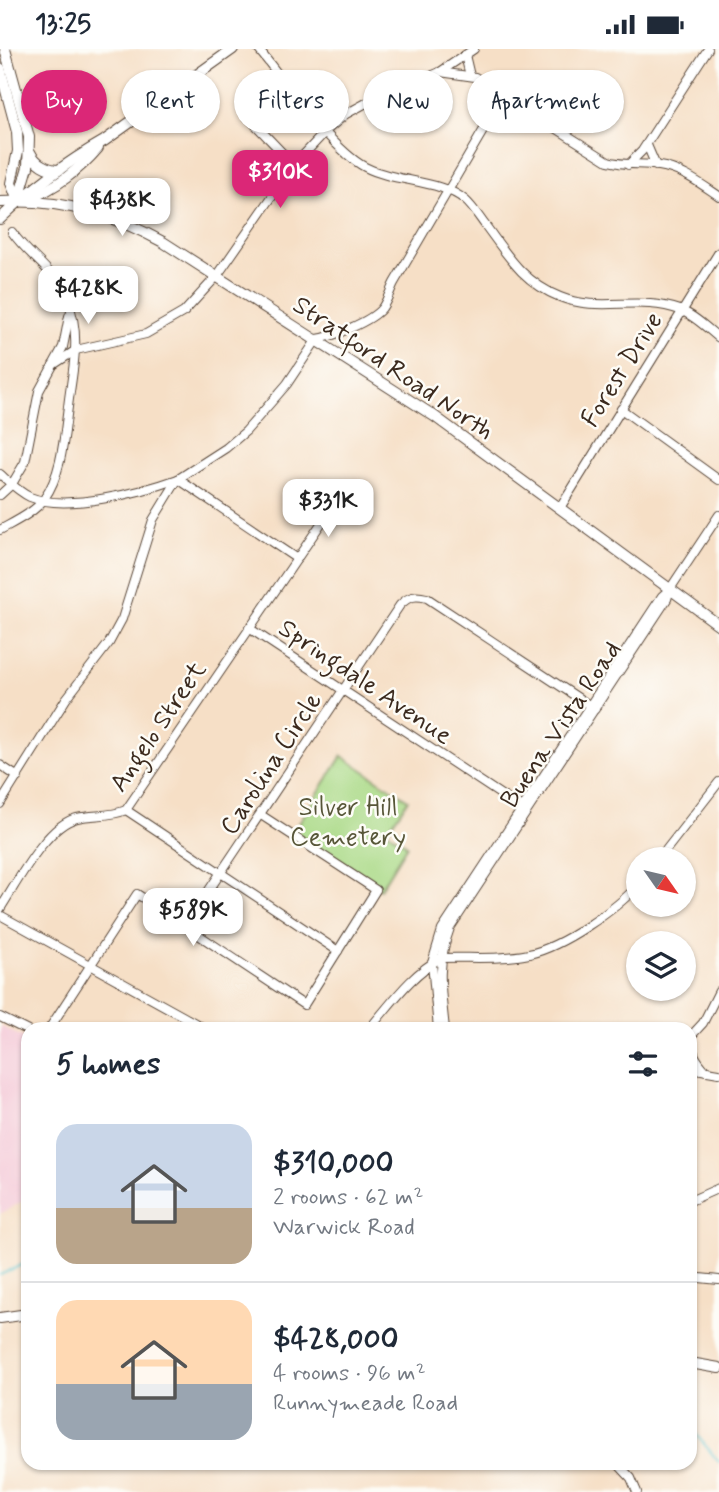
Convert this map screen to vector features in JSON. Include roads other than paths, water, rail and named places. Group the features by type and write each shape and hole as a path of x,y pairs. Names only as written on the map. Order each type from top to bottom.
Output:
{"main road":[{"path":"0,219 18,201 30,152 27,122 5,49"},
{"path":"0,202 18,201 45,192 59,176 87,161 104,141 233,49"},
{"path":"0,68 17,132 18,151 11,183 18,201"},
{"path":"30,152 37,162 59,176"},
{"path":"59,176 58,194 69,206"},
{"path":"0,196 18,201"},
{"name":"Stratford Road North","path":"18,201 69,206 104,215 141,230 317,339 434,416 719,625"},
{"path":"0,1318 21,1315"},
{"path":"697,1364 719,1368"}],"street":[{"path":"258,49 275,70"},
{"path":"443,70 474,49"},
{"path":"628,165 647,145 708,49"},
{"path":"465,55 469,70"},
{"path":"264,133 295,165"},
{"path":"53,365 76,350 131,339 163,326 184,312 217,276 295,165 324,133"},
{"path":"328,133 362,165 391,177 448,191 467,202 522,275 543,290 579,303 640,302 683,310 719,338"},
{"path":"0,474 26,495 43,501 100,500 143,492 178,479 226,448 246,431 287,384 317,339 327,337 379,311 482,133"},
{"path":"562,133 608,162 673,169 719,196"},
{"path":"647,145 656,166"},
{"path":"0,530 43,501 62,450 76,350 70,305 61,287 47,267 27,250 12,232"},
{"name":"Forest Drive","path":"560,508 719,252"},
{"path":"0,495 12,484 25,462 39,391 63,347 70,305"},
{"path":"621,409 719,480"},
{"path":"178,479 297,559"},
{"path":"0,804 66,699 109,643 122,619 153,520 178,479"},
{"name":"Springdale Avenue","path":"335,503 249,628 524,810"},
{"name":"Buena Vista Road","path":"437,961 450,928 524,810 667,599 670,589 719,515"},
{"name":"Carolina Circle","path":"185,926 400,605 408,598 428,598 592,707"},
{"name":"Angelo Street","path":"0,909 38,852 64,823 78,818 115,815 126,810 249,628"},
{"path":"0,765 18,777"},
{"path":"669,847 717,787"},
{"path":"126,810 338,951"},
{"path":"53,1022 136,894 304,1005 376,890 261,814"},
{"path":"375,1022 411,981 437,961 512,956 540,951 606,913 626,897"},
{"path":"0,915 193,1022"},
{"path":"437,961 438,1022"},
{"path":"437,961 444,1022"},
{"path":"697,1029 719,991"},
{"path":"0,1017 21,1028"},
{"path":"697,1062 706,1070"},
{"path":"697,1069 719,1073"},
{"path":"697,1198 719,1188"},
{"path":"697,1278 719,1280"},
{"path":"624,1470 631,1478 637,1492"}],"waterway":[{"path":"0,1275 21,1265"},
{"path":"697,1435 719,1462"}],"park label":[{"name":"Silver Hill Cemetery","path":"348,820"}]}
